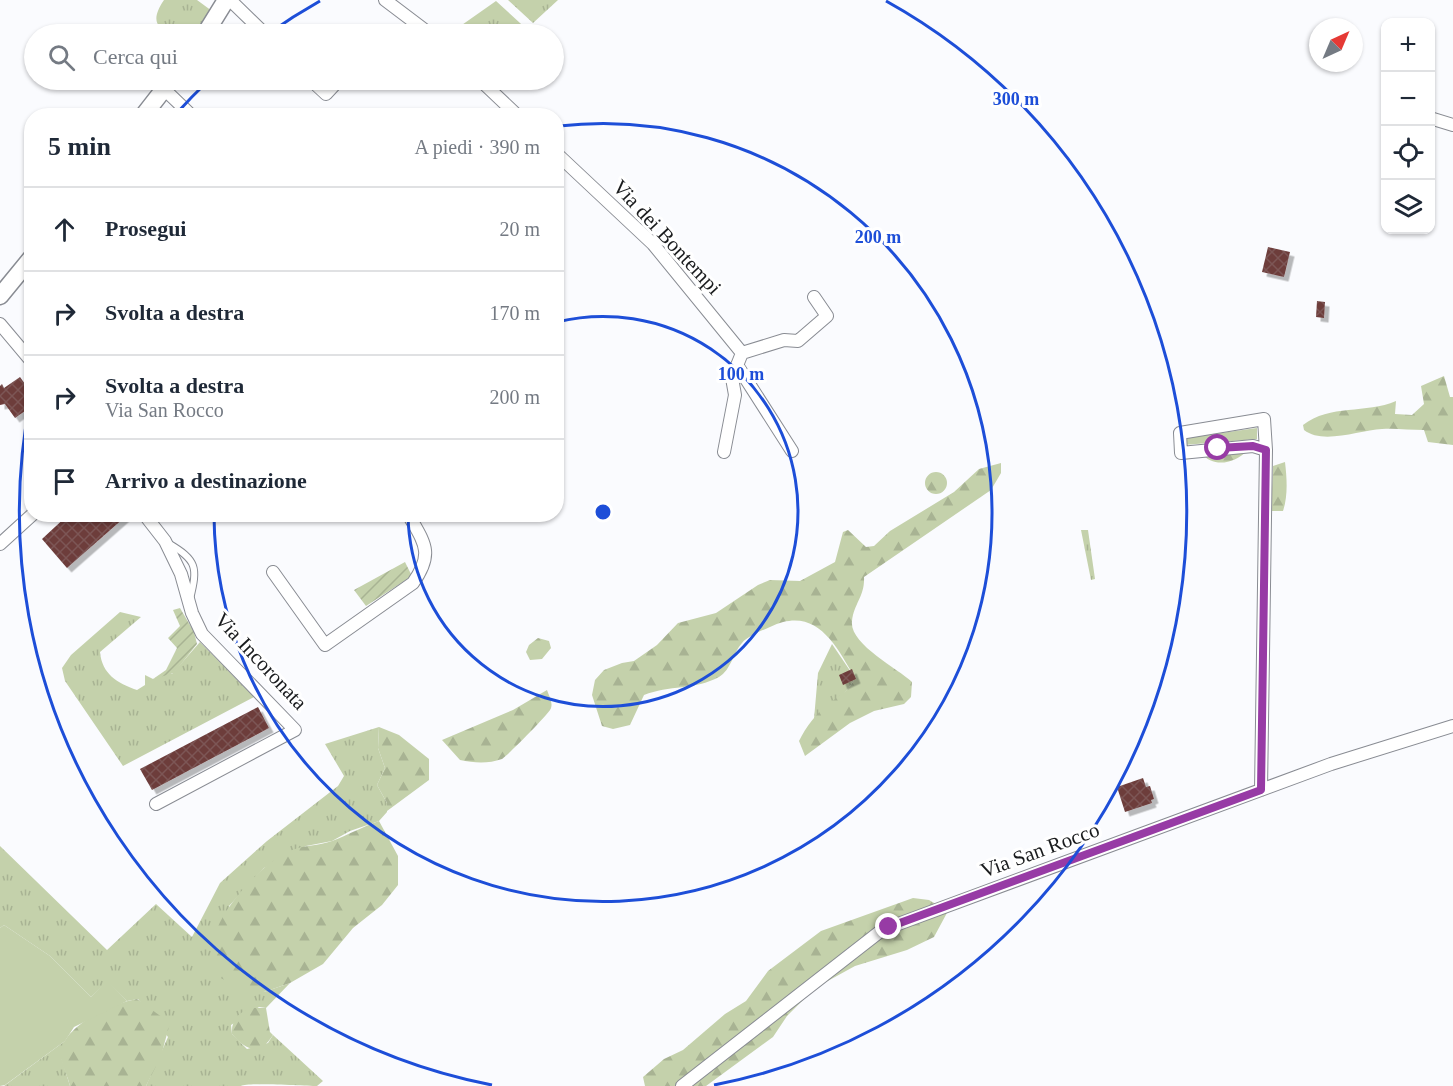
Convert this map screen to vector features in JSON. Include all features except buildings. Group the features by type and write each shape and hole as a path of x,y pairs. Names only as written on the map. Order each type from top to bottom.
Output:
{"main road":[{"path":"212,24 228,0"},
{"path":"149,108 163,90"},
{"path":"0,296 24,266"}],"street":[{"path":"228,0 254,24"},
{"path":"386,0 417,24"},
{"path":"172,90 186,108"},
{"path":"491,90 510,108"},
{"path":"1435,119 1453,125"},
{"name":"Via dei Bontempi","path":"564,161 653,244 742,353"},
{"path":"724,452 735,395 732,378 742,353 784,340 798,341 810,333 827,316 814,297"},
{"path":"0,324 24,352"},
{"path":"737,365 792,451"},
{"path":"1261,790 1266,450 1264,419 1180,433 1181,453 1253,446 1266,450"},
{"path":"0,544 24,522"},
{"name":"Via Incoronata","path":"150,522 165,541 181,574 195,623 202,634 295,730 156,804"},
{"path":"273,572 325,645 413,583 427,559 412,522"},
{"name":"Via San Rocco","path":"682,1086 882,930 1331,764 1453,726"}],"green space":[{"path":"164,0 197,0 212,11 204,24 158,24 158,11"},
{"path":"508,0 558,0 533,23"},
{"path":"496,1 521,24 463,24"},
{"path":"1444,376 1450,397 1453,397 1453,445 1428,442 1424,430 1382,429 1331,437 1312,434 1304,430 1303,425 1325,414 1396,401 1395,414 1412,415 1424,404 1421,386"},
{"path":"1257,428 1257,439 1184,445 1185,438"},
{"path":"1247,451 1236,459 1224,463 1211,461 1201,453"},
{"path":"1285,462 1287,487 1283,511 1271,511 1273,466"},
{"path":"1001,463 1001,473 991,490 864,577 863,589 853,615 853,630 875,655 912,682 911,697 904,704 874,711 850,723 805,756 799,741 805,731 824,708 847,690 855,678 840,652 822,631 811,624 786,621 745,640 719,677 701,684 644,695 630,725 613,729 602,726 592,695 595,680 604,670 634,661 657,645 678,623 716,613 758,585 770,580 800,581 835,562 843,532 848,530 866,547 874,546 890,531 954,492 979,469"},
{"path":"936,472 944,475 947,483 944,491 936,494 928,491 925,483 928,475"},
{"path":"1081,530 1088,530 1095,579 1091,580"},
{"path":"405,562 412,576 366,606 354,590"},
{"path":"180,608 194,632 197,644 174,673 153,679 166,670 177,648 168,638 180,626 173,610"},
{"path":"120,612 141,617 100,652 107,672 117,681 137,690 145,685 145,675 153,679 166,673 172,674 200,642 254,697 123,766 65,681 62,668 71,655"},
{"path":"538,638 549,641 551,648 542,659 530,660 526,652 529,645"},
{"path":"832,644 855,678 842,695 814,719 818,673"},
{"path":"547,690 552,704 549,712 502,759 492,762 460,760 442,740 513,710"},
{"path":"379,727 378,748 385,768 377,785 387,803 387,812 379,821 350,831 332,841 306,846 264,868 229,906 264,992 290,983 266,1008 259,1007 231,1025 232,1034 247,1049 268,1043 273,1035 323,1081 317,1086 265,1084 146,1086 168,1037 138,999 127,1001 107,982 91,997 50,956 4,925 0,928 0,846 107,950 156,904 192,937 220,883 267,841 338,786 344,776 325,744"},
{"path":"379,727 399,735 429,759 429,780 387,811 387,803 377,785 385,768 378,748"},
{"path":"379,821 398,856 398,885 382,905 353,928 323,964 290,983 264,992 242,989 215,975 214,946 217,929 238,895 259,873 281,855 292,850 332,841"},
{"path":"913,898 929,900 948,911 934,937 907,950 855,966 815,988 787,1016 773,1037 706,1086 645,1086 643,1077 664,1059 683,1050 725,1014 746,1001 768,971 821,931"},
{"path":"4,925 50,956 91,997 107,981 127,1001 74,1027 65,1041 5,1085 0,1086 0,928"},
{"path":"137,999 170,1023 161,1056 146,1086 70,1086 61,1059 62,1048 67,1037 88,1019 114,1006"},
{"path":"251,1008 266,1008 270,1032 273,1035 263,1046 253,1049 242,1044 232,1034 236,1018"},
{"path":"65,1041 61,1057 70,1086 4,1086"}],"route":[{"path":"889,927 1261,790 1266,450 1253,446 1218,448"}]}
